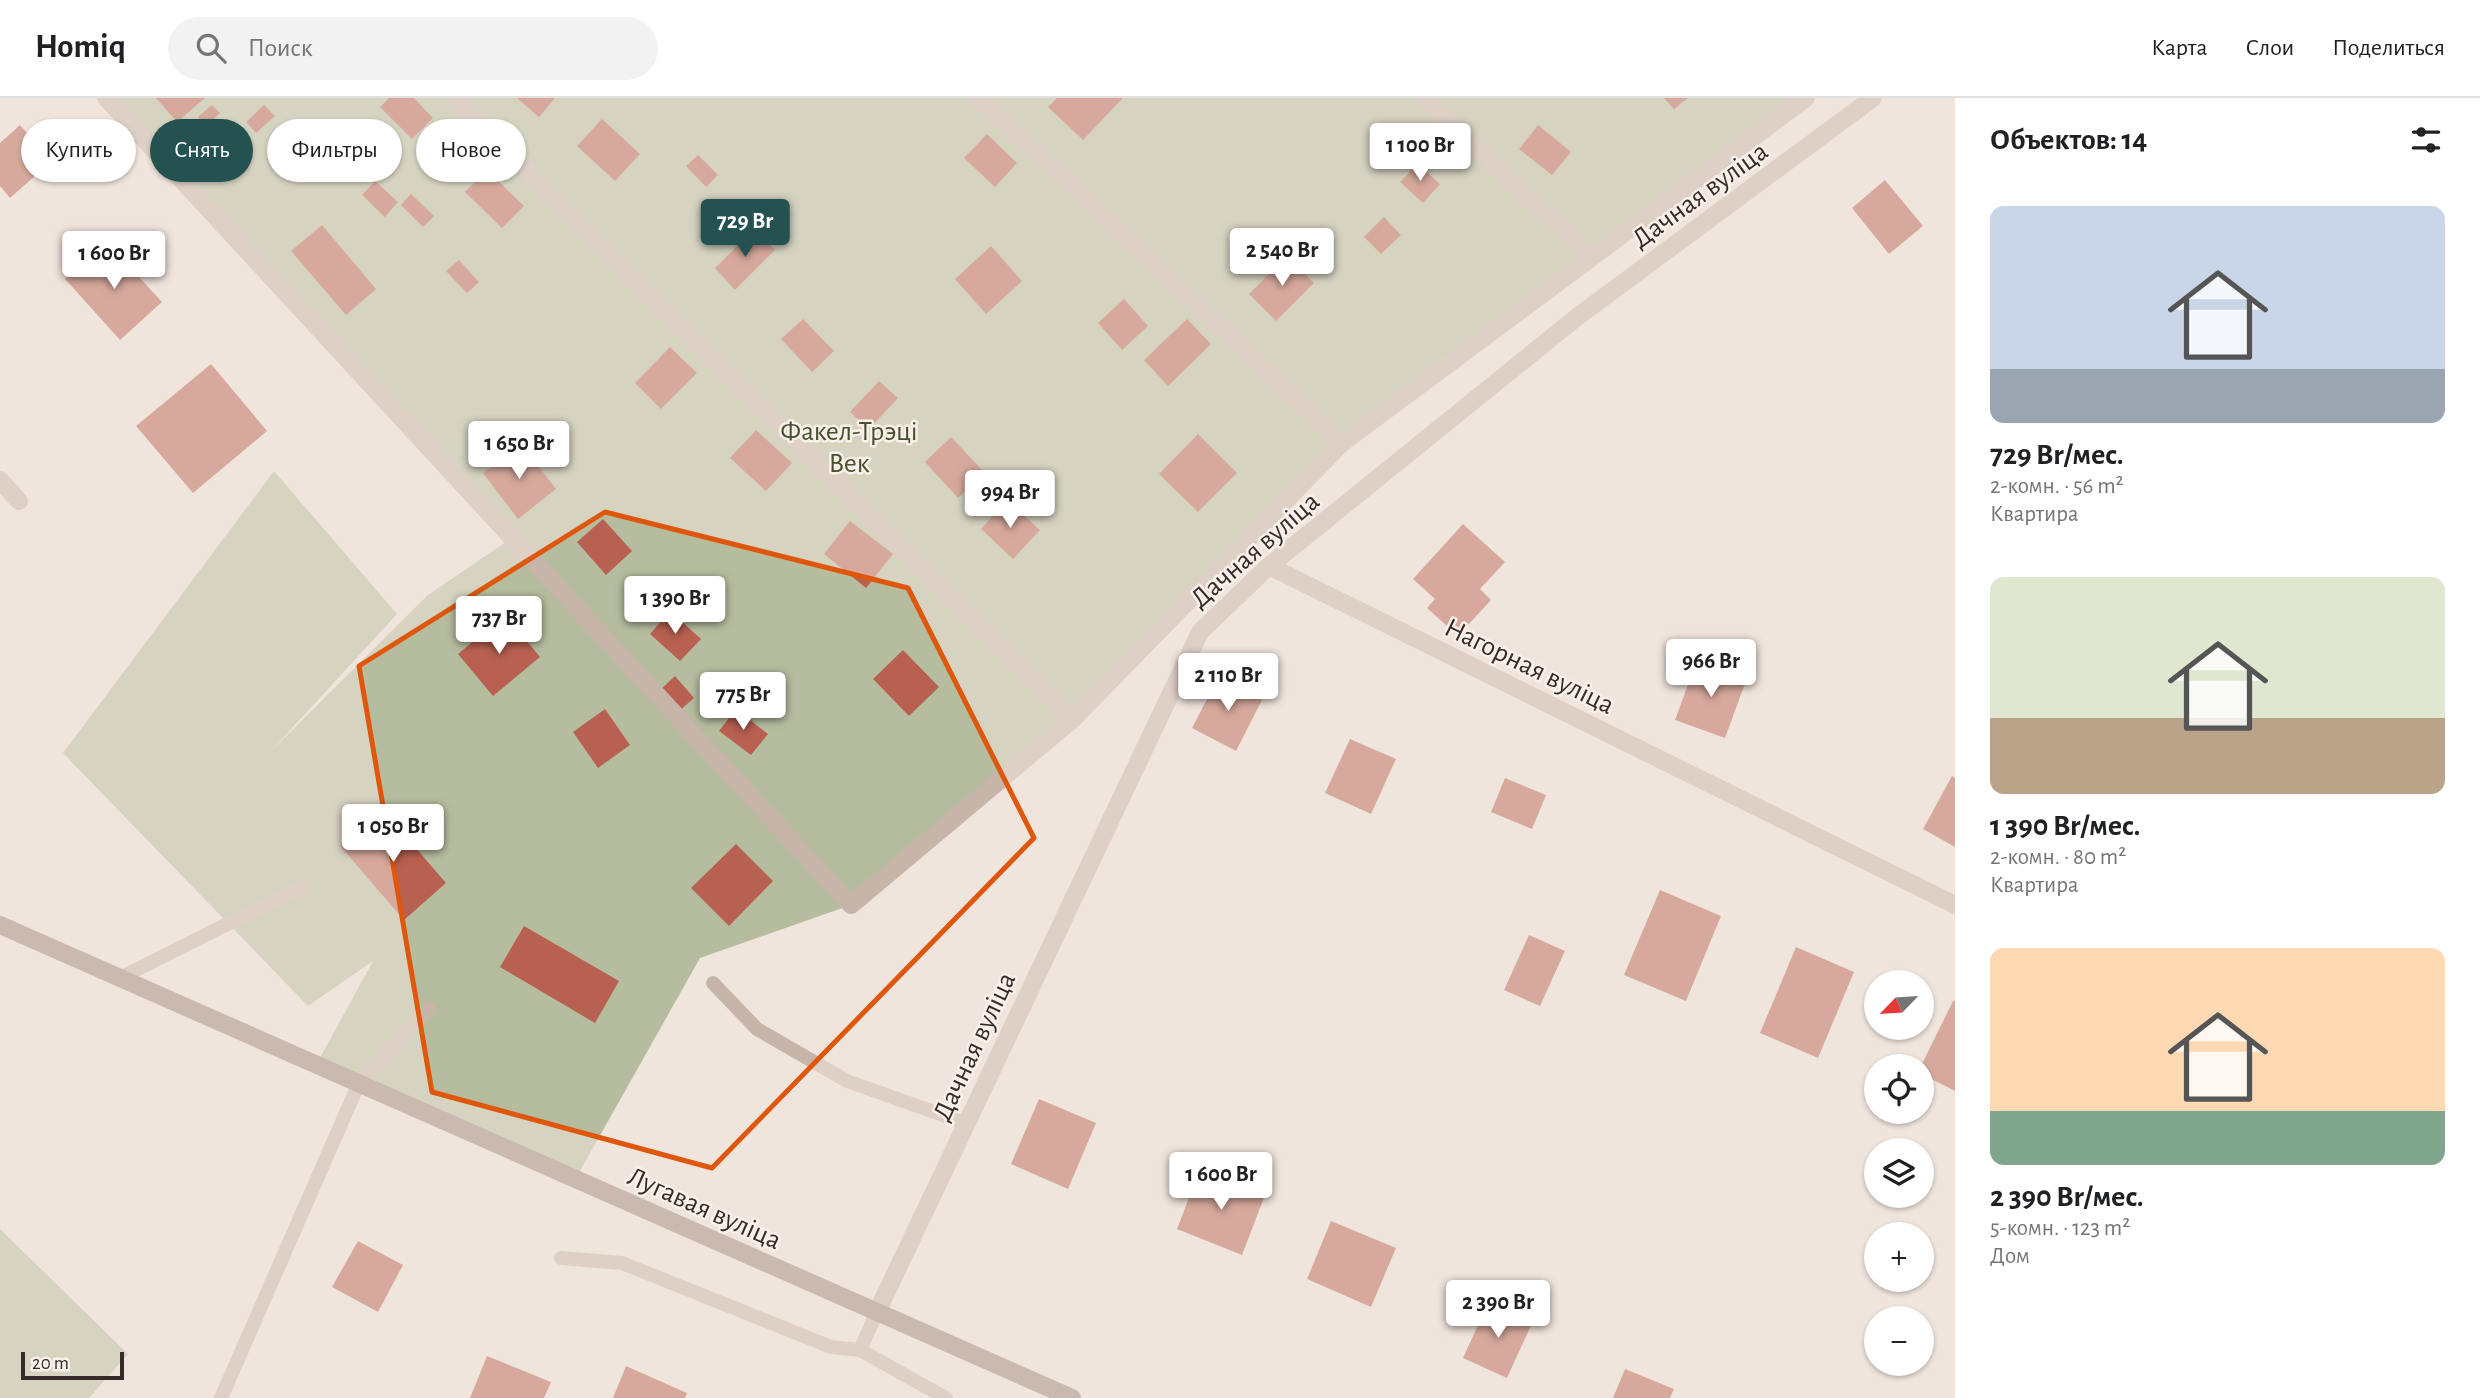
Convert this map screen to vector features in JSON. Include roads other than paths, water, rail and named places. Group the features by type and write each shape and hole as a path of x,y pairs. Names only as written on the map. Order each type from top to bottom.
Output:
{"street":[{"path":"106,98 850,905 1073,719 1342,443 1591,257 1786,106 1806,98"},
{"path":"454,98 1073,719"},
{"path":"979,98 1342,443"},
{"path":"1425,98 1591,257"},
{"name":"Дачная вуліца","path":"877,1312 1200,632 1269,566 1577,317 1873,98"},
{"path":"0,480 19,501"},
{"name":"Нагорная вуліца","path":"1269,566 1955,905"},
{"name":"Лугавая вуліца","path":"0,925 1072,1398"}],"lane":[{"path":"120,978 301,887"},
{"path":"713,983 757,1029 847,1081 965,1123"},
{"path":"222,1398 359,1083 429,1009"},
{"path":"561,1258 622,1264 831,1347 860,1350 947,1398"},
{"path":"860,1350 877,1312"}],"park label":[{"name":"Факел-Трэці Век","path":"849,446"}]}
